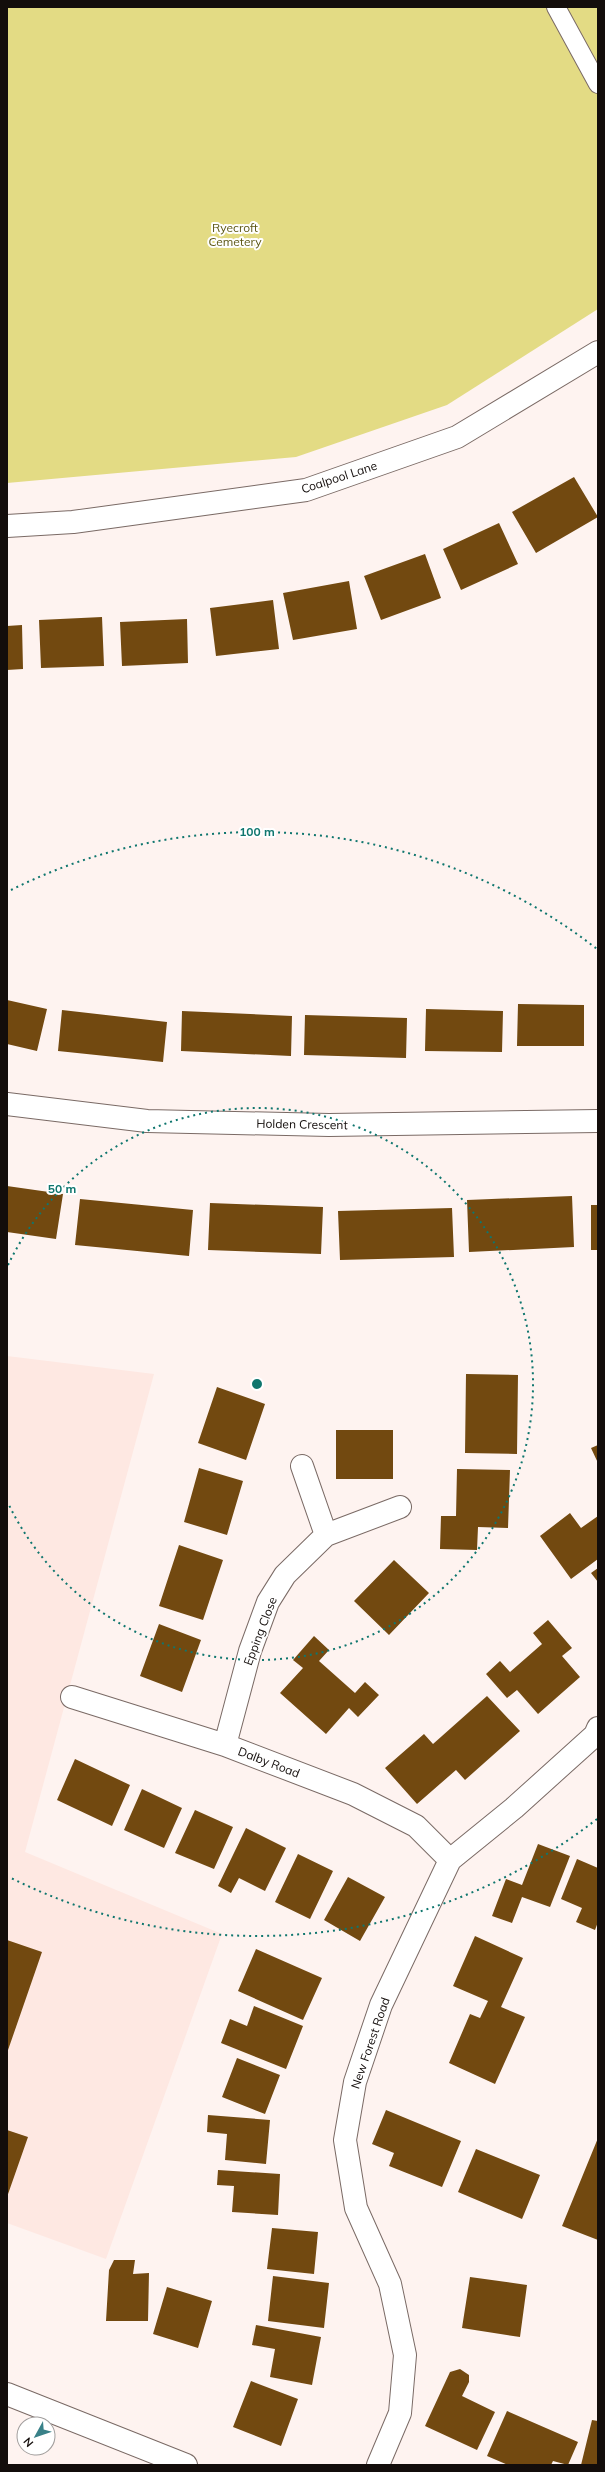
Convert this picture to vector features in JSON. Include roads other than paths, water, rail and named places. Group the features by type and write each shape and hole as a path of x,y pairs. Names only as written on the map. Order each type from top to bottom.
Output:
{"street":[{"name":"Coalpool Lane","path":"7,526 73,522 306,490 457,437 598,352"},
{"name":"Holden Crescent","path":"7,1104 147,1121 329,1125 598,1122"},
{"path":"302,1466 326,1535"},
{"name":"Epping Close","path":"225,1745 250,1651 268,1602 285,1575 326,1535 400,1507"},
{"name":"Dalby Road","path":"72,1697 225,1745 353,1794 416,1826 450,1860"},
{"name":"New Forest Road","path":"378,2465 400,2413 405,2355 390,2284 356,2208 345,2140 355,2082 381,2005 450,1860 514,1808 597,1734"},
{"path":"7,2394 186,2465"}],"lane":[{"path":"556,7 598,84"}],"park label":[{"name":"Ryecroft Cemetery","path":"235,234"}]}
